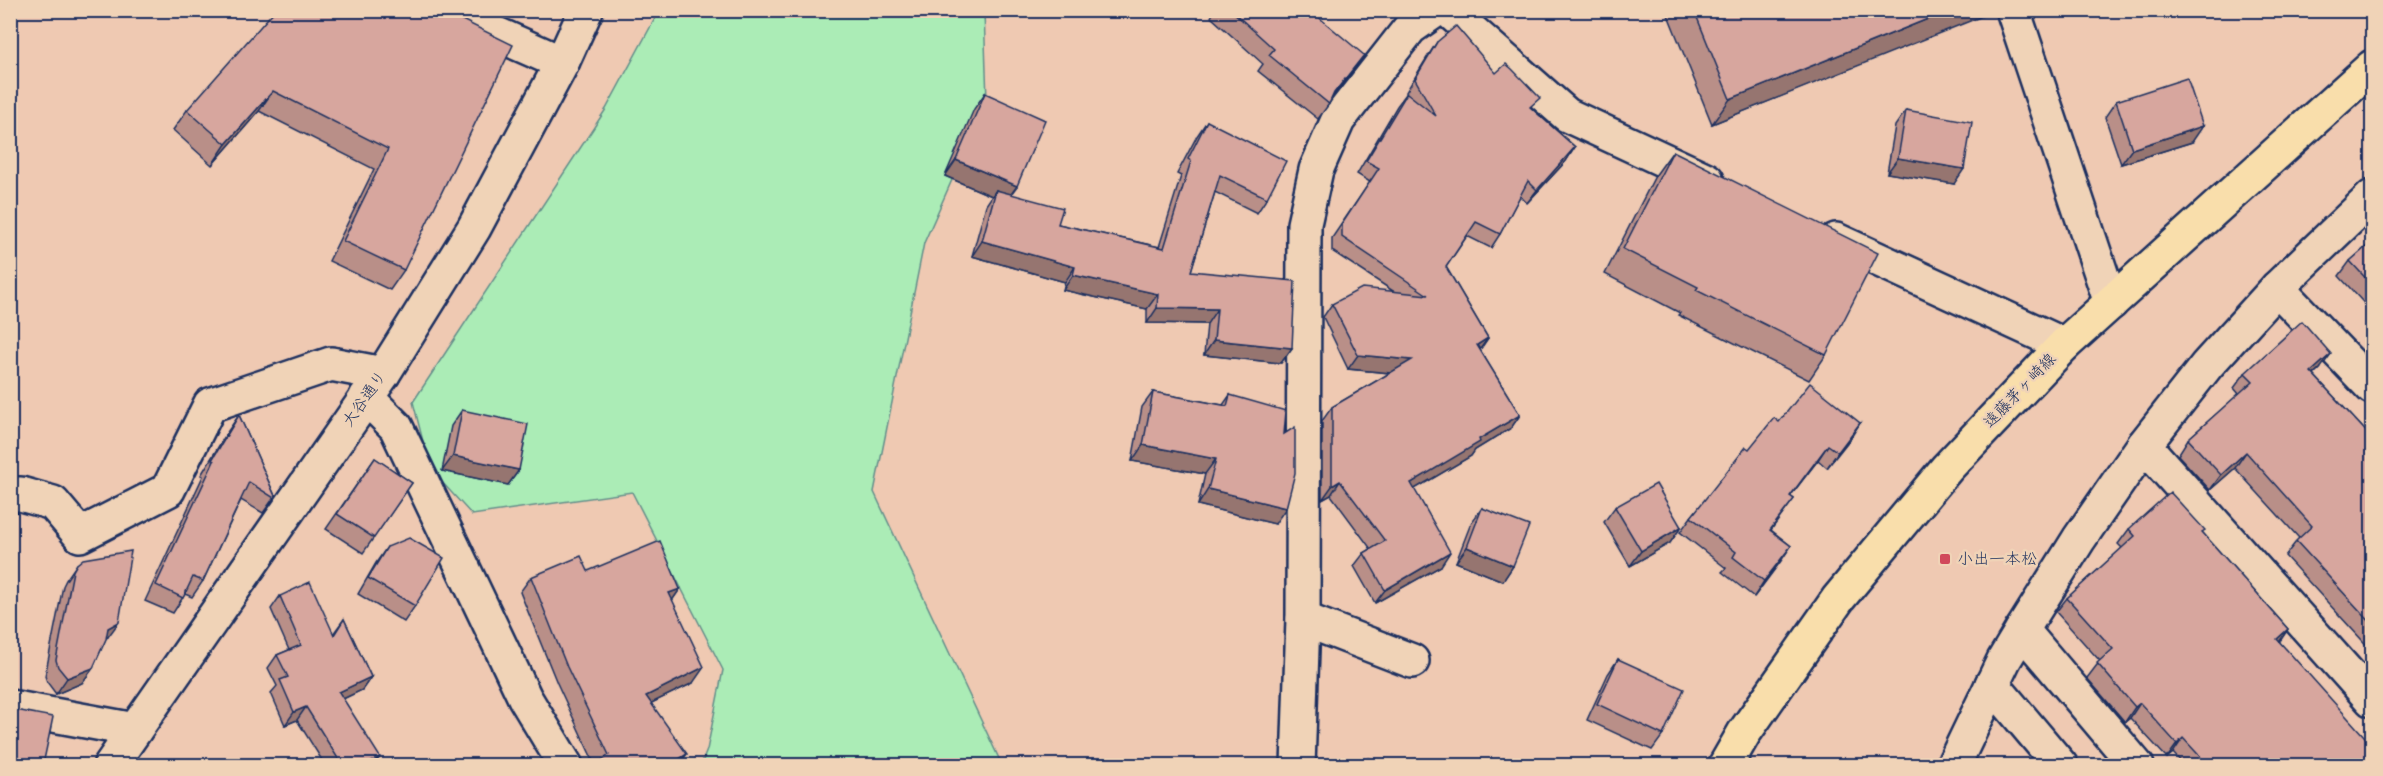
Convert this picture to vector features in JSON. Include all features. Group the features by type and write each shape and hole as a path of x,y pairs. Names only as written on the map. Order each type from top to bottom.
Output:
{"main road":[{"name":"遠藤茅ヶ崎線","path":"1725,765 1838,599 1947,468 2064,345 2373,67"}],"street":[{"path":"443,10 562,63"},
{"name":"大谷通り","path":"110,765 375,386 474,228 562,63 586,10"},
{"path":"1298,765 1303,619 1304,224 1316,171 1338,120 1410,28 1436,10"},
{"path":"1448,10 1567,115 1729,190"},
{"path":"2013,10 2111,303"},
{"path":"1953,765 1992,684 2022,630 2079,539 2144,445 2207,365 2277,288 2373,197"},
{"path":"1805,225 2064,345"},
{"path":"2277,288 2373,387"},
{"path":"10,494 21,494 54,503 80,535 168,490 210,405 331,364 375,386 525,698 566,765"},
{"path":"2144,445 2373,700"},
{"path":"1303,619 1412,661"},
{"path":"2022,630 2138,765"},
{"path":"1992,684 2061,765"},
{"path":"10,707 135,730"}],"green space":[{"path":"659,11 984,11 987,101 924,243 874,492 1002,765 701,765 707,750 723,670 632,492 472,515 430,469 413,402 606,109"}],"building":[{"path":"275,10 442,10 513,45 404,270 343,241 388,149 273,91 226,144 187,110"},
{"path":"1231,10 1310,10 1364,55 1334,93 1329,104 1269,55 1274,49"},
{"path":"1694,10 1950,10 1730,99"},
{"path":"1456,26 1496,73 1506,64 1512,69 1540,98 1530,107 1575,147 1537,190 1528,181 1500,234 1476,222 1446,267 1488,338 1477,345 1520,415 1411,483 1450,552 1385,590 1364,553 1385,541 1340,481 1332,486 1332,407 1412,360 1358,355 1332,304 1362,288 1428,295 1342,237 1342,224 1379,168 1366,161 1407,93 1436,116 1415,79 1437,42"},
{"path":"2187,78 2203,126 2132,149 2116,101"},
{"path":"985,93 1045,120 1017,186 956,160"},
{"path":"1906,110 1972,122 1964,169 1898,158"},
{"path":"1207,121 1286,161 1267,198 1220,175 1191,271 1295,281 1292,348 1214,340 1217,309 1157,308 1158,294 1073,275 1075,267 982,241 996,190 1063,208 1058,224 1164,248 1191,161 1188,159"},
{"path":"1673,151 1878,253 1826,355 1696,290 1698,287 1623,249"},
{"path":"2373,241 2373,286 2350,261"},
{"path":"2302,321 2331,354 2311,372 2373,439 2373,625 2296,541 2312,526 2246,452 2221,475 2188,439 2253,381 2245,373"},
{"path":"1810,383 1860,423 1838,452 1828,445 1790,496 1794,499 1770,530 1791,546 1764,581 1733,557 1736,552 1691,517 1746,447 1749,449 1774,418 1779,422"},
{"path":"1153,392 1227,406 1230,395 1286,411 1284,434 1295,427 1295,473 1286,508 1208,489 1216,459 1143,445"},
{"path":"462,410 528,424 519,470 453,456"},
{"path":"239,415 275,496 274,498 249,482 203,581 193,577 183,598 156,585 214,461 212,460"},
{"path":"375,458 412,483 374,538 337,514"},
{"path":"1656,484 1681,527 1641,551 1615,507"},
{"path":"2170,492 2205,530 2202,532 2288,629 2277,639 2373,746 2373,765 2208,765 2183,738 2177,744 2140,703 2135,707 2097,663 2113,649 2067,598 2135,536 2129,529"},
{"path":"1482,508 1529,526 1513,566 1467,547"},
{"path":"409,538 444,558 415,606 368,578 387,547"},
{"path":"660,541 680,589 669,593 704,667 646,696 687,754 670,765 608,765 603,759 609,755 567,667 531,577 581,556 588,571"},
{"path":"131,551 119,622 108,628 106,639 93,668 67,678 58,667 56,660 73,571 83,559"},
{"path":"310,582 334,635 344,619 371,677 339,692 380,757 367,765 342,765 306,707 294,712 280,680 288,677 277,655 301,645 280,596"},
{"path":"1618,659 1684,689 1663,735 1597,704"},
{"path":"10,709 53,717 43,765 10,765"},
{"path":"1369,758 1386,765 1366,765"}],"place":[{"name":"小出一本松","path":"1945,559"}]}
